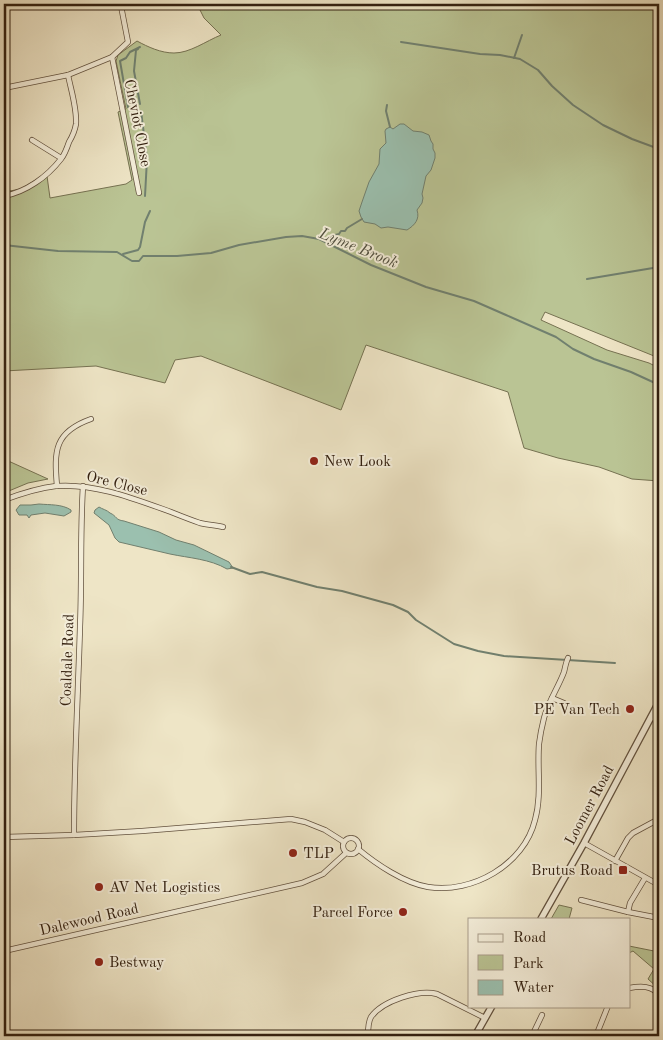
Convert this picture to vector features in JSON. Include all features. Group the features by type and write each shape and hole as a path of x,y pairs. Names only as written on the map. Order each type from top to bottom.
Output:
{"street":[{"path":"4,88 68,75 112,57 128,42 119,4"},
{"name":"Cheviot Close","path":"112,57 139,193"},
{"path":"4,196 42,179 61,158 76,124 68,75"},
{"path":"32,140 61,158"},
{"path":"57,486 55,459 59,444 68,431 79,423 91,419"},
{"name":"Ore Close","path":"4,500 23,493 57,486 83,486 152,505 200,523 223,527"},
{"name":"Coaldale Road","path":"74,835 74,782 82,585 81,520 83,486"},
{"path":"346,852 343,846 344,842 348,838 354,838 357,841 358,849 380,864 403,878 427,887 454,887 470,884 488,876 515,858 530,835 535,820 539,802 539,743 544,716 564,673 568,658"},
{"path":"552,698 564,703"},
{"name":"Loomer Road","path":"542,918 659,702"},
{"path":"651,717 659,721"},
{"path":"4,837 74,835 291,819 325,830 344,842"},
{"path":"615,861 628,838 659,819"},
{"path":"584,843 659,885"},
{"name":"Dalewood Road","path":"4,951 302,883 323,874 346,852 354,853 358,849"},
{"path":"628,912 630,903 645,878"},
{"path":"581,900 659,918"},
{"path":"630,988 647,987 657,992 659,996"},
{"path":"368,1036 370,1018 378,1009 402,998 423,992 437,994 485,1018"},
{"path":"475,1036 491,1008"},
{"path":"596,1036 607,1008"},
{"path":"532,1036 542,1015"}],"green space":[{"path":"197,4 659,4 659,358 545,312 541,320 607,350 659,368 659,481 632,479 599,467 524,448 508,392 366,345 341,410 201,356 175,360 165,383 96,366 4,371 4,192 21,189 42,176 47,176 50,198 126,184 132,180 118,112 126,109 116,61 118,55 137,41 159,51 174,53 192,49 221,35 204,18"},
{"path":"4,459 48,479 28,483 4,493"},
{"path":"559,905 572,908 569,918 552,918"},
{"path":"630,946 659,952 659,989 648,979 654,969 633,951 630,952"}],"water":[{"path":"400,124 404,124 413,131 429,135 435,153 431,170 426,176 422,203 417,210 417,219 407,230 388,227 381,228 375,224 364,222 359,211 369,182 379,164 380,149 386,143 385,131 390,127 393,129"},
{"path":"39,504 64,507 71,510 71,512 64,516 45,513 31,515 29,518 27,515 19,515 16,510 20,505"},
{"path":"99,507 119,520 194,545 229,562 233,568 227,569 207,561 119,542 109,525 94,513"}],"waterway":[{"path":"514,58 522,35"},
{"path":"401,42 520,59 538,70 573,105 603,125 659,149"},
{"path":"128,107 120,61 126,58 130,52 140,47"},
{"path":"138,49 136,50 134,71 140,104"},
{"path":"387,105 386,111 390,127"},
{"path":"141,111 147,159 145,196"},
{"path":"123,254 138,250 140,247 145,222 150,211"},
{"path":"325,242 362,219"},
{"name":"Lyme Brook","path":"4,245 58,251 117,252 132,261 139,261 143,256 211,253 239,245 286,237 302,236 319,239 371,265 426,287 474,301 556,337 573,349 594,359 631,372 659,386"},
{"path":"587,279 659,267"},
{"path":"231,567 250,574 262,572 393,605 408,612 416,620 454,644 478,651 504,656 615,663"}],"place":[{"name":"New Look","path":"314,461"},
{"name":"PE Van Tech","path":"630,709"},
{"name":"TLP","path":"293,853"},
{"name":"Brutus Road","path":"623,870"},
{"name":"AV Net Logistics","path":"99,887"},
{"name":"Parcel Force","path":"403,912"},
{"name":"Bestway","path":"99,962"}]}
